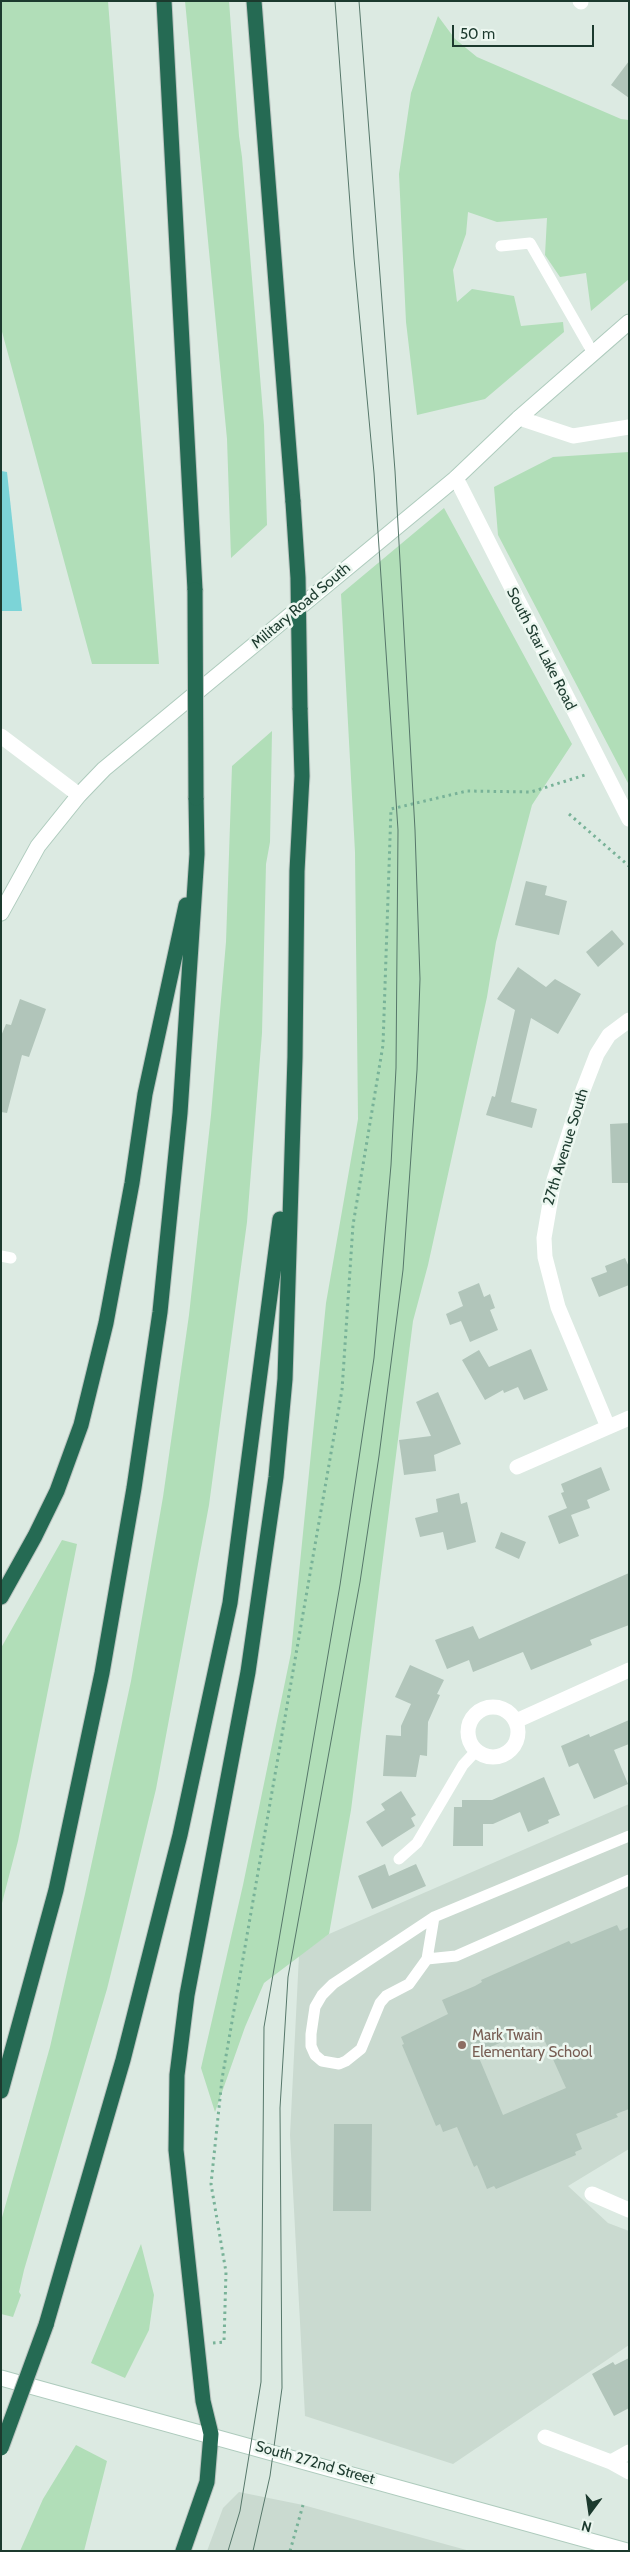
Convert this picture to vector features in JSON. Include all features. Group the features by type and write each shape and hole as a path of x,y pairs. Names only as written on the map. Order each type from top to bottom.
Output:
{"highway":[{"path":"1,2091 56,1890 102,1673 134,1488 160,1312 180,1113 197,854 195,590 164,1"},
{"path":"183,2551 207,2482 210,2434 202,2401 198,2346 190,2294 176,2150 177,2075 187,1995 248,1672 276,1476 285,1379 302,776 298,578 254,1"},
{"path":"1,1597 36,1536 56,1491 81,1425 106,1323 132,1183 145,1094 197,854"},
{"path":"1,2448 46,2325 123,2060 180,1835 230,1603 291,1137"}],"street":[{"name":"Military Road South","path":"1,913 38,846 79,794 104,769 456,478 518,418 629,322"},
{"path":"518,418 573,436 629,427"},
{"name":"South Star Lake Road","path":"456,478 629,819"},
{"path":"1,736 79,794"},
{"name":"27th Avenue South","path":"608,1427 558,1307 546,1265 544,1238 554,1180 593,1063 609,1035 629,1020"},
{"path":"518,1466 629,1418"},
{"path":"516,1722 629,1670"},
{"path":"492,1707 502,1709 516,1722 518,1731 516,1741 512,1749 504,1755 484,1756 476,1751 470,1743 469,1724 474,1715 482,1709 492,1707"},
{"path":"592,2194 629,2210"},
{"name":"South 272nd Street","path":"1,2378 210,2434 627,2551"},
{"path":"545,2437 611,2462 629,2472"},
{"path":"611,2462 629,2452"}],"lane":[{"path":"502,246 530,244 594,353"},
{"path":"399,1860 417,1843 463,1765 476,1751"},
{"path":"434,1917 427,1959 409,1984 386,1996 380,2002 365,2040 356,2055 339,2064 322,2061 315,2055 311,2046 311,2034 315,2007 322,1995 333,1984 434,1917 629,1836"},
{"path":"427,1959 456,1956 629,1880"}],"path":[{"path":"198,2346 224,2342 226,2272 211,2184 224,2069 342,1390 353,1224 384,1045 390,809 467,791 531,792 603,770"},
{"path":"569,814 629,866"},
{"path":"290,2551 303,2505"}],"shaded area":[{"name":"Mark Twain Elementary School","path":"629,1804 629,2149 568,2186 608,2223 629,2231 629,2345 453,2464 305,2416 290,2135 299,1955 329,1934"},
{"path":"239,2492 303,2505 470,2551 207,2551 223,2508"}],"green space":[{"path":"1,1 108,1 159,664 92,664 1,328"},
{"path":"185,1 229,1 242,157 264,425 267,525 231,558 227,439"},
{"path":"438,16 455,39 477,57 621,119 629,120 629,279 591,311 586,273 560,277 545,255 547,218 497,222 468,212 466,234 453,270 457,302 472,289 514,296 521,326 563,322 564,332 485,399 417,415 406,322 399,174 411,93"},
{"path":"629,452 629,785 498,535 494,487 553,457"},
{"path":"444,508 572,744 532,805 496,942 487,997 428,1265 413,1321 351,1810 329,1934 264,1983 245,2027 215,2112 201,2068 243,1885 291,1653 326,1303 358,1119 355,852 341,594"},
{"path":"272,731 270,842 266,864 262,1033 247,1222 209,1505 156,1789 107,1989 24,2270 19,2292 21,2295 13,2317 1,2314 1,2221 50,2047 131,1681 163,1497 189,1315 211,1115 226,942 232,766"},
{"path":"62,1540 77,1544 18,1841 1,1907 1,1648"},
{"path":"141,2244 154,2295 149,2330 125,2378 91,2363"},
{"path":"76,2445 107,2461 84,2551 20,2551 43,2499"}],"water":[{"path":"1,471 7,472 22,611 1,611"}],"building":[{"path":"629,61 629,98 611,85"},
{"path":"526,881 547,886 545,895 567,901 559,935 515,925"},
{"path":"612,930 624,944 598,967 586,952"},
{"path":"518,967 546,987 555,979 581,994 558,1034 531,1018 511,1102 537,1109 532,1128 486,1115 492,1096 495,1097 515,1010 497,999"},
{"path":"20,999 46,1009 29,1057 22,1055 7,1113 1,1112 1,1036 6,1024 11,1025"},
{"path":"629,1123 629,1183 612,1183 610,1124"},
{"path":"625,1258 629,1267 629,1285 599,1297 591,1278 607,1272 605,1266"},
{"path":"479,1283 484,1297 490,1294 495,1308 490,1310 498,1330 470,1342 461,1321 450,1325 446,1314 463,1306 458,1292"},
{"path":"531,1349 548,1390 524,1400 518,1387 504,1393 503,1390 485,1400 462,1360 479,1350 489,1367"},
{"path":"438,1392 461,1444 434,1455 436,1471 404,1475 399,1440 431,1436 416,1402"},
{"path":"601,1467 610,1490 587,1500 590,1508 571,1515 579,1536 559,1544 548,1516 567,1508 561,1493 564,1492 561,1484"},
{"path":"459,1493 461,1504 467,1502 476,1542 447,1550 443,1532 420,1537 415,1518 438,1512 436,1499"},
{"path":"501,1532 526,1542 519,1559 495,1548"},
{"path":"629,1573 629,1625 590,1640 592,1645 531,1670 523,1652 473,1672 469,1660 447,1669 435,1640 473,1626 479,1639"},
{"path":"410,1665 444,1680 437,1694 440,1695 428,1722 427,1756 420,1755 416,1777 383,1776 386,1735 401,1736 401,1726 411,1704 395,1697"},
{"path":"629,1720 629,1744 614,1750 628,1784 594,1799 578,1763 569,1767 561,1746 589,1734 590,1737"},
{"path":"544,1777 560,1815 548,1820 549,1823 528,1832 520,1812 493,1824 483,1824 483,1846 453,1846 454,1807 462,1807 462,1800 492,1800"},
{"path":"401,1791 416,1815 411,1818 415,1826 382,1847 366,1822 385,1810 381,1804"},
{"path":"385,1864 389,1876 416,1864 426,1886 372,1909 358,1876"},
{"path":"617,1925 620,1931 629,1927 629,2109 616,2114 618,2117 576,2134 582,2149 575,2152 576,2155 496,2189 494,2186 487,2189 477,2165 474,2167 457,2127 443,2132 440,2124 436,2126 402,2045 404,2044 401,2037 448,2014 442,2000 475,1986 482,1982 481,1980 569,1941 571,1944","holes":["538,2026 566,2088 503,2115 477,2053"]},
{"path":"334,2124 372,2124 371,2211 333,2211"},
{"path":"629,2358 629,2408 614,2416 592,2374 613,2362 615,2365"}],"tram line":[{"path":"228,2551 240,2511 261,2382 264,2027 340,1585 374,1358 391,1165 396,1068 398,830 374,473 354,258 335,1"},
{"path":"253,2551 270,2476 282,2388 280,2108 288,1977 360,1582 379,1456 403,1270 417,1070 420,979 415,830 395,471 359,1"}],"place":[{"name":"Mark Twain Elementary School","path":"462,2045"}]}
